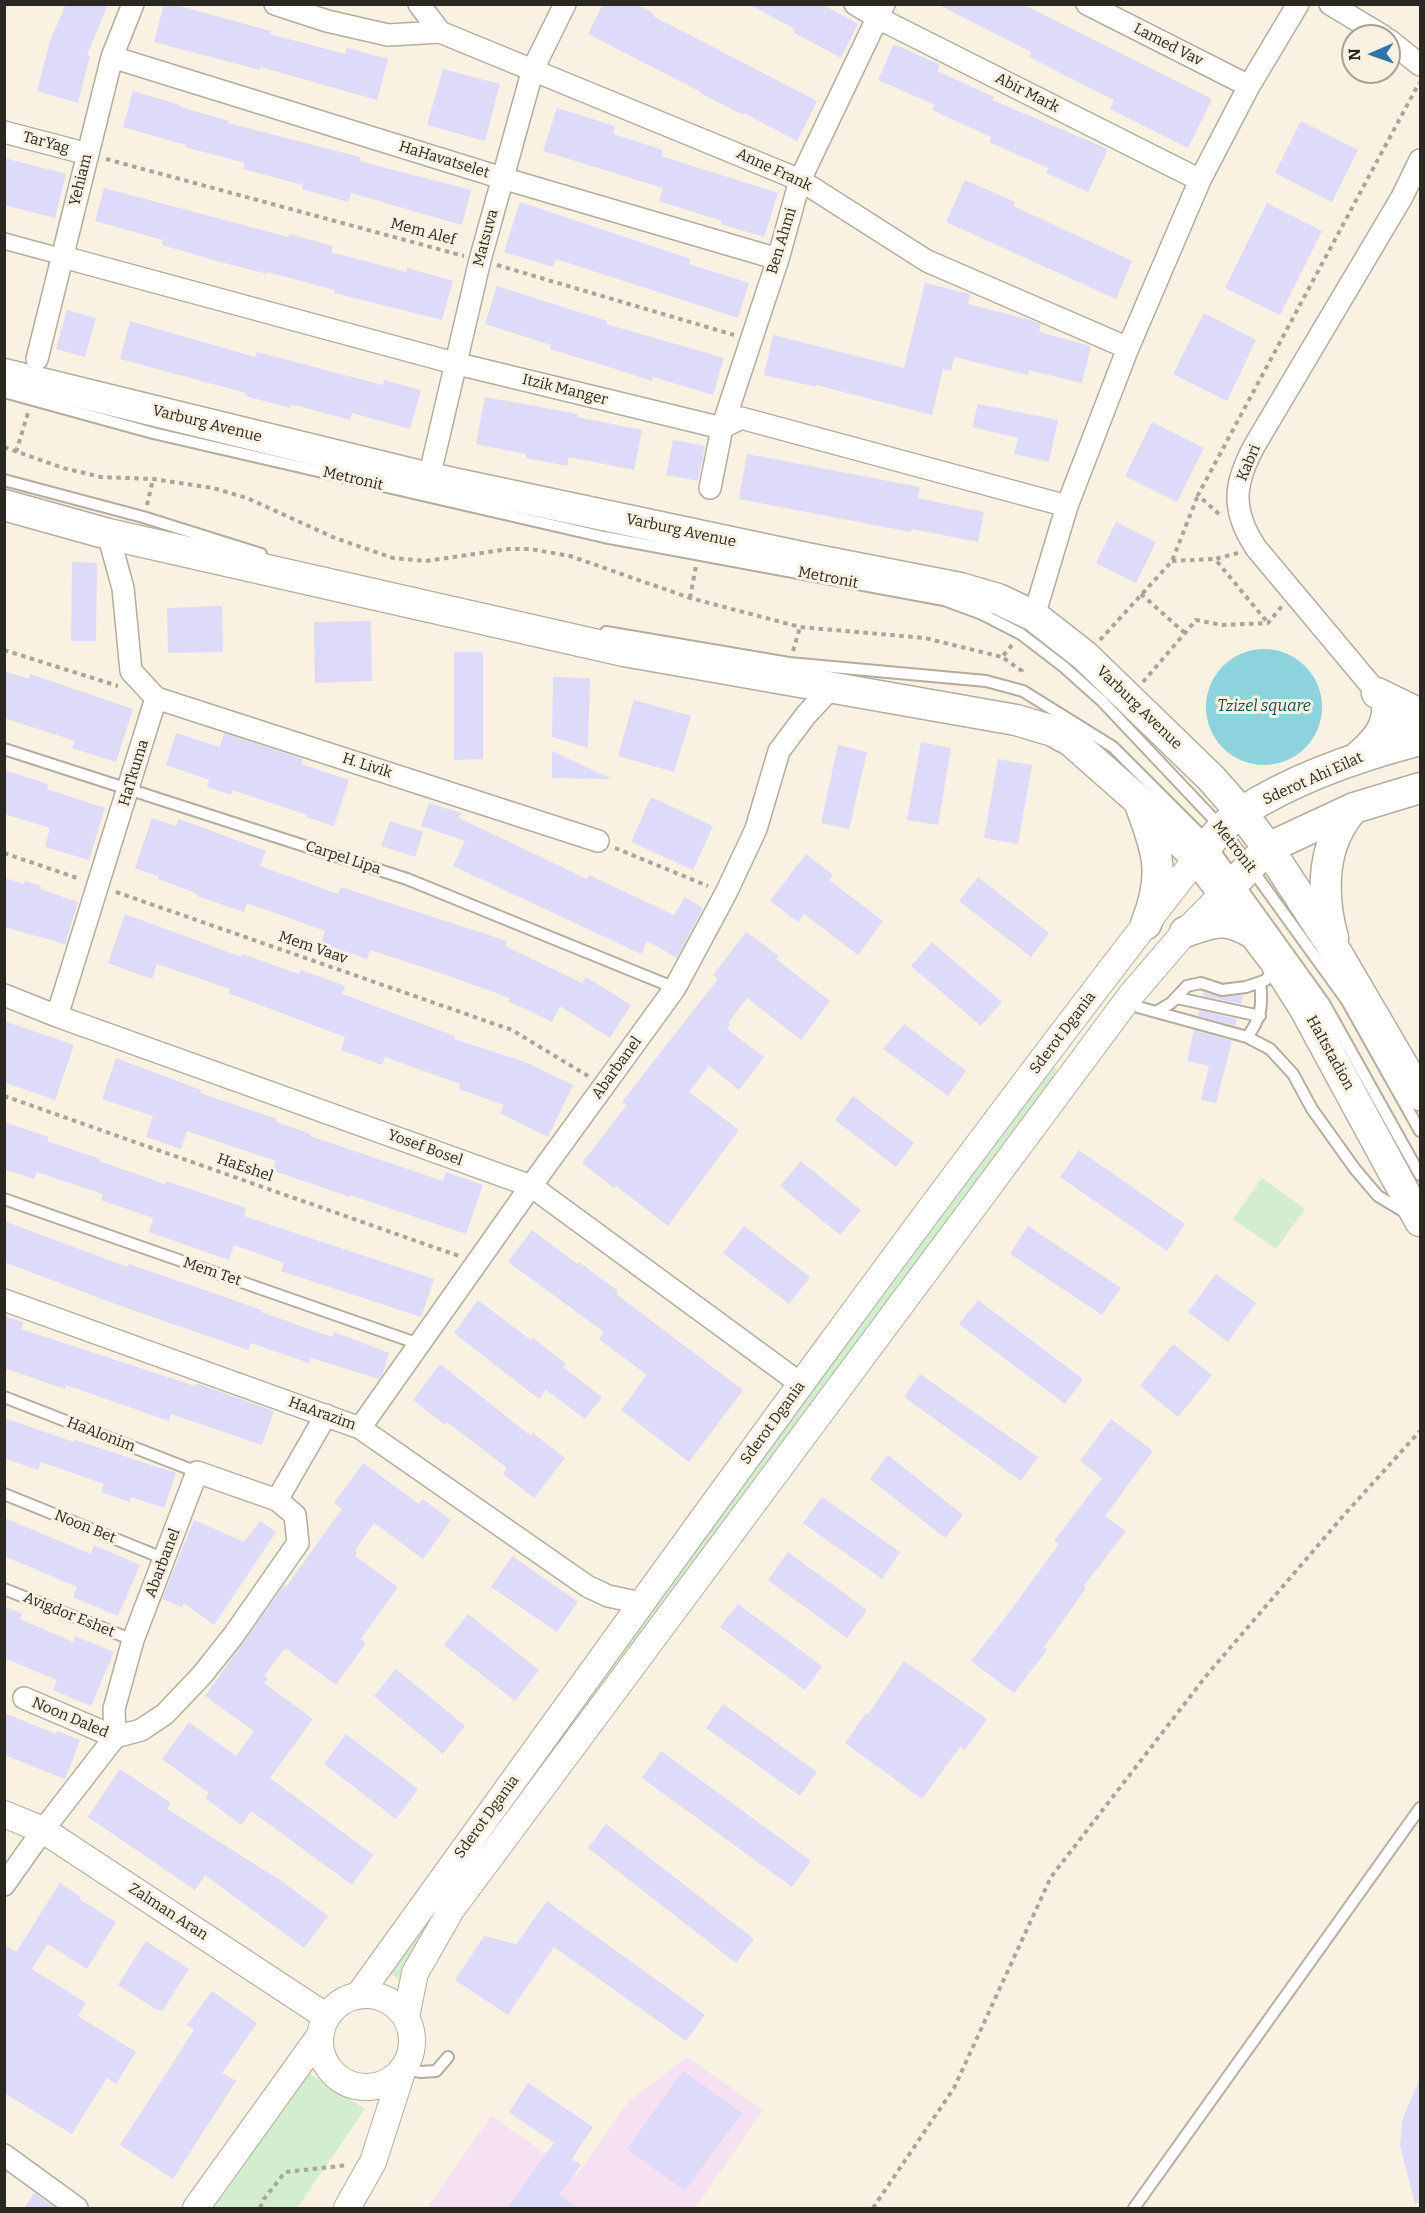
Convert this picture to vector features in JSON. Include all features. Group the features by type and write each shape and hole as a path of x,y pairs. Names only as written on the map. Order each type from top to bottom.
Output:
{"main road":[{"name":"Varburg Avenue","path":"4,374 429,478 806,558 960,588 998,598 1027,625 1085,656 1211,778 1217,836 1244,872"},
{"name":"Varburg Avenue","path":"4,505 108,534 624,651 1016,720 1053,731 1071,741 1139,801 1217,836 1244,872"},
{"path":"1382,699 1420,735"},
{"path":"1358,757 1379,736 1387,718 1382,699"},
{"name":"Sderot Ahi Eilat","path":"1217,836 1292,786 1358,757 1420,735"},
{"path":"1211,778 1268,787 1292,786"},
{"path":"1338,955 1244,872 1354,808 1420,788"},
{"path":"1139,801 1152,838 1157,861 1157,892 1146,924"},
{"path":"1354,808 1335,834 1325,876 1326,902 1338,955 1420,1095"},
{"name":"HaItstadion","path":"1244,872 1254,934 1267,971 1305,1009 1420,1220"},
{"path":"1185,932 1210,923 1223,922 1234,924 1254,934"}],"street":[{"name":"Yehiam","path":"37,359 112,57 133,4"},
{"name":"Anne Frank","path":"275,4 327,21 388,35 440,32 533,69 800,180 927,261 1128,348"},
{"path":"419,4 440,32"},
{"name":"Matsuva","path":"429,478 454,363 480,260 533,69 565,4"},
{"name":"Abir Mark","path":"855,4 881,11 1200,180"},
{"name":"Lamed Vav","path":"1087,4 1249,86"},
{"path":"1027,625 1067,506 1128,348 1200,180 1249,86 1298,4"},
{"path":"1330,4 1363,24"},
{"name":"Ben Ahmi","path":"710,488 722,428 778,259 800,180 881,11"},
{"path":"1401,50 1420,65"},
{"name":"HaHavatselet","path":"112,57 502,178 778,259"},
{"name":"TarYag","path":"4,132 88,154"},
{"name":"Kabri","path":"1382,699 1256,548 1245,531 1237,494 1245,462 1396,207 1420,160"},
{"path":"4,241 63,257"},
{"name":"Itzik Manger","path":"63,257 454,363 722,428 741,418 1067,506"},
{"path":"108,534 123,588 131,671 156,698"},
{"name":"Abarbanel","path":"360,1428 531,1186 675,988 726,893 756,829 779,751 806,715 832,687"},
{"name":"HaTkuma","path":"57,1016 129,791 156,698"},
{"name":"H. Livik","path":"156,698 598,841"},
{"name":"Sderot Dgania","path":"196,2208 340,2004 358,1996 801,1384 1146,924 1217,836"},
{"name":"Sderot Dgania","path":"347,2208 373,2162 403,2069 410,2057 411,2030 406,2018 415,1973 451,1910 1131,995 1185,932 1244,872"},
{"name":"Yosef Bosel","path":"4,995 531,1186 801,1384"},
{"name":"HaArazim","path":"4,1300 360,1428 587,1586 608,1596 641,1603"},
{"path":"277,1500 327,1415"},
{"path":"4,1885 115,1737 141,1730 165,1714 202,1675 233,1636 298,1543 295,1515 277,1500 197,1473"},
{"name":"Abarbanel","path":"115,1737 114,1709 133,1641 197,1473"},
{"name":"Noon Daled","path":"24,1698 115,1737"},
{"name":"Zalman Aran","path":"4,1814 43,1830 324,2026"},
{"path":"358,1996 372,1995 385,1999 397,2007 406,2018"},
{"path":"324,2026 321,2049 326,2064 335,2075 348,2084 363,2087 378,2086 392,2079 403,2069"},
{"path":"4,2155 77,2208"}],"lane":[{"name":"Metronit","path":"4,392 153,433 580,532 944,600 982,614 1027,625 1064,667 1102,701 1217,836"},
{"path":"4,480 143,517 274,559"},
{"path":"476,606 554,624"},
{"name":"Metronit","path":"589,630 789,663 986,681 1023,691 1113,747 1217,836"},
{"name":"Carpel Lipa","path":"4,749 407,879 675,988"},
{"name":"Metronit","path":"1244,872 1347,1001 1420,1131"},
{"name":"Metronit","path":"1244,872 1324,1003 1420,1175"},
{"path":"1156,1012 1176,998 1187,986 1201,983 1222,990 1267,971"},
{"path":"1247,1037 1260,1016 1267,971"},
{"path":"1131,995 1132,1002 1138,1007 1247,1037 1270,1048 1293,1074 1312,1109 1355,1169 1378,1196 1404,1213 1420,1220"},
{"path":"1176,998 1260,1016"},
{"name":"Mem Tet","path":"4,1199 419,1344"},
{"name":"HaAlonim","path":"4,1397 197,1473"},
{"name":"Noon Bet","path":"4,1494 165,1559"},
{"name":"Avigdor Eshet","path":"4,1589 133,1641"},
{"path":"1134,2208 1420,1808"},
{"path":"403,2069 421,2072 436,2071 448,2057"}],"path":[{"path":"1085,656 1172,561 1198,495 1420,79"},
{"name":"Mem Alef","path":"88,154 480,260 750,339"},
{"path":"16,452 32,400"},
{"path":"4,447 63,468 101,477 153,479 213,488 247,498 335,538 393,558 426,561 509,549 530,549 570,556 690,598 800,627 925,638 1002,657 1022,672 1023,691"},
{"path":"143,517 153,479"},
{"path":"1198,495 1223,518"},
{"path":"1172,561 1215,559 1256,548"},
{"path":"690,598 698,554"},
{"path":"1215,559 1268,623"},
{"path":"1129,699 1196,620 1222,625 1268,623 1293,592"},
{"path":"1141,594 1186,634"},
{"path":"1002,657 1027,625"},
{"path":"789,663 800,627"},
{"path":"4,650 156,698"},
{"path":"598,841 726,893"},
{"name":"Mem Vaav","path":"4,853 512,1029 604,1086"},
{"name":"HaEshel","path":"4,1096 477,1262"},
{"path":"873,2208 954,2088 1051,1877 1206,1677 1344,1515 1420,1431"},
{"path":"260,2208 264,2199 285,2172 373,2162"}],"shaded area":[{"path":"687,2057 763,2110 695,2208 427,2208 491,2116 577,2175 629,2101"}],"green space":[{"path":"1046,1060 1066,1078 405,1984 384,1969"},
{"path":"1262,1178 1305,1209 1276,1249 1233,1219"},
{"path":"304,2070 365,2109 297,2208 205,2208"}],"water":[{"name":"Tzizel square","path":"1264,649 1286,654 1305,666 1317,685 1322,707 1317,729 1305,748 1286,760 1264,765 1242,760 1223,748 1211,729 1206,707 1211,685 1223,666 1242,654"}],"building":[{"path":"66,4 108,4 87,55 90,56 78,103 37,91 50,41"},
{"path":"164,4 172,4 271,31 270,34 345,54 347,48 388,59 377,100 261,67 260,70 154,42"},
{"path":"603,4 636,4 654,14 653,16 817,101 797,141 588,34"},
{"path":"748,4 822,4 858,24 841,58 793,32 795,29"},
{"path":"937,4 1022,4 1212,99 1188,148 1110,109 1114,100 1029,57 1031,52"},
{"path":"894,44 940,65 937,71 994,97 992,100 1108,149 1088,192 1046,173 1048,168 989,142 991,137 932,110 935,105 878,80"},
{"path":"443,69 500,84 485,141 427,125"},
{"path":"133,91 229,121 228,123 360,157 359,161 471,190 462,225 351,193 348,202 302,189 303,185 243,169 245,163 123,127"},
{"path":"557,108 615,126 613,134 663,150 661,156 778,193 764,237 659,201 663,188 543,151"},
{"path":"1301,121 1358,150 1332,202 1275,173"},
{"path":"4,158 66,174 55,218 4,205"},
{"path":"965,180 1015,202 1013,206 1132,261 1116,299 946,222"},
{"path":"104,188 288,237 289,234 333,246 331,252 406,272 407,268 453,281 442,320 334,293 335,290 267,272 267,274 217,261 162,245 163,240 95,221"},
{"path":"520,202 691,259 689,264 749,283 738,318 556,259 553,267 504,252"},
{"path":"1267,203 1322,231 1280,315 1225,288"},
{"path":"925,283 970,294 968,304 1030,320 1041,324 1039,332 1091,346 1082,383 1029,370 1028,375 954,357 951,371 943,369 932,415 816,385 816,387 764,375 773,335 904,368"},
{"path":"497,286 607,321 606,324 724,358 713,395 653,377 652,381 550,349 551,345 485,324"},
{"path":"67,310 96,318 85,357 56,349"},
{"path":"1204,313 1256,340 1227,401 1173,374"},
{"path":"130,321 255,357 257,352 383,385 384,380 421,390 410,429 352,413 350,420 291,404 290,408 245,396 246,393 120,359"},
{"path":"485,397 578,414 577,417 642,430 634,470 569,457 567,466 526,458 526,454 476,444"},
{"path":"978,404 1058,420 1049,462 1014,454 1018,438 972,427"},
{"path":"1152,422 1204,448 1177,502 1125,476"},
{"path":"673,440 705,446 698,481 666,475"},
{"path":"747,454 920,487 918,498 984,512 978,542 912,529 911,532 739,499"},
{"path":"1116,522 1156,542 1136,583 1096,563"},
{"path":"72,562 97,563 96,641 71,641"},
{"path":"222,606 223,652 168,653 167,608"},
{"path":"371,621 372,681 315,683 314,622"},
{"path":"454,652 483,652 483,759 454,760"},
{"path":"4,671 29,679 30,674 133,709 116,762 72,748 75,741 4,718"},
{"path":"553,677 590,678 588,748 552,737"},
{"path":"634,700 691,716 674,772 618,756"},
{"path":"176,733 220,747 224,733 303,759 301,764 349,780 334,826 232,790 231,795 207,787 209,780 166,765"},
{"path":"921,742 951,748 938,825 907,820"},
{"path":"838,745 867,752 849,829 821,823"},
{"path":"552,751 612,779 552,778"},
{"path":"998,759 1032,765 1018,844 984,838"},
{"path":"4,770 48,784 47,789 105,808 89,860 45,847 50,828 4,814"},
{"path":"651,797 713,826 693,870 631,842"},
{"path":"429,803 461,813 459,818 587,879 589,875 674,915 685,897 703,908 677,958 647,941 641,954 453,866 465,841 421,826"},
{"path":"152,818 176,826 179,819 266,851 260,866 338,894 341,887 507,941 505,946 582,983 586,977 631,1005 610,1038 560,1006 552,1022 508,1001 510,998 429,969 370,950 367,959 321,943 325,931 247,903 244,912 197,896 198,894 135,868"},
{"path":"390,821 423,832 415,857 381,846"},
{"path":"806,854 833,875 829,880 883,921 858,955 804,914 798,922 770,901"},
{"path":"978,877 1049,933 1031,957 959,901"},
{"path":"4,878 41,886 40,889 78,902 65,944 4,927"},
{"path":"125,914 241,957 242,954 299,974 301,970 345,986 342,994 455,1036 454,1039 525,1062 573,1085 548,1137 500,1113 504,1105 459,1089 460,1084 385,1057 382,1065 341,1050 345,1037 228,993 230,989 157,964 152,979 108,963"},
{"path":"746,932 779,956 776,959 830,1001 801,1040 747,998 728,1023 730,1024 727,1029 764,1057 739,1090 709,1066 689,1092 739,1130 668,1226 582,1163 627,1105 622,1102 718,979 713,975"},
{"path":"932,942 1002,1002 981,1026 911,966"},
{"path":"1204,992 1222,997 1243,995 1241,1004 1203,996"},
{"path":"1199,1010 1237,1019 1235,1026 1198,1016"},
{"path":"4,1021 74,1045 55,1100 4,1082"},
{"path":"904,1024 966,1071 948,1096 883,1049"},
{"path":"1194,1030 1232,1041 1216,1103 1201,1100 1209,1066 1187,1061"},
{"path":"116,1058 201,1090 200,1093 277,1119 276,1122 311,1134 310,1136 443,1181 446,1172 483,1185 466,1234 272,1170 276,1161 187,1131 181,1149 146,1137 153,1116 102,1099"},
{"path":"853,1096 914,1143 896,1167 835,1120"},
{"path":"4,1122 49,1137 47,1141 100,1159 99,1161 165,1184 166,1181 246,1208 244,1216 434,1279 421,1317 281,1271 284,1263 234,1245 229,1260 149,1232 153,1218 101,1200 103,1194 37,1172 34,1179 4,1169"},
{"path":"1079,1150 1185,1224 1167,1251 1060,1177"},
{"path":"801,1161 861,1210 840,1235 780,1186"},
{"path":"4,1221 128,1267 129,1264 262,1310 261,1312 332,1337 334,1332 389,1353 382,1375 379,1379 311,1358 309,1363 251,1343 248,1350 115,1304 4,1262"},
{"path":"744,1226 810,1277 789,1304 723,1253"},
{"path":"1028,1226 1121,1288 1102,1315 1010,1254"},
{"path":"532,1230 618,1291 616,1294 743,1390 689,1462 621,1410 647,1375 599,1339 604,1332 508,1262"},
{"path":"1216,1274 1256,1303 1228,1342 1188,1312"},
{"path":"478,1300 531,1340 533,1338 566,1364 563,1367 602,1397 585,1419 546,1390 539,1399 454,1333"},
{"path":"978,1300 1083,1379 1065,1404 959,1324"},
{"path":"4,1316 23,1322 21,1329 195,1386 196,1383 274,1411 262,1445 171,1414 169,1421 66,1385 65,1389 4,1368"},
{"path":"1173,1344 1212,1375 1178,1417 1140,1386"},
{"path":"440,1364 531,1436 533,1433 565,1458 534,1498 503,1474 507,1468 447,1422 445,1425 413,1400"},
{"path":"920,1374 1038,1457 1021,1481 904,1397"},
{"path":"4,1418 176,1473 164,1508 131,1497 129,1502 101,1492 104,1484 41,1462 38,1470 4,1458"},
{"path":"1111,1419 1153,1451 1105,1516 1126,1531 1084,1586 1086,1588 1044,1647 1047,1650 1014,1693 971,1661 1059,1544 1054,1541 1102,1478 1080,1461"},
{"path":"888,1455 963,1515 945,1538 870,1479"},
{"path":"363,1463 419,1504 423,1499 451,1520 423,1559 374,1523 355,1550 357,1552 355,1556 398,1587 361,1639 366,1643 336,1685 285,1648 264,1676 268,1679 264,1683 313,1719 270,1778 373,1855 352,1885 251,1811 241,1825 205,1798 209,1793 162,1759 189,1722 236,1756 254,1731 205,1696 284,1585 286,1587 342,1509 334,1503"},
{"path":"822,1497 900,1552 882,1579 803,1523"},
{"path":"4,1518 91,1554 94,1545 140,1565 118,1616 73,1597 77,1587 4,1556"},
{"path":"194,1520 244,1542 260,1521 276,1532 214,1625 184,1603 182,1607 162,1599"},
{"path":"788,1552 867,1610 847,1638 768,1580"},
{"path":"512,1556 578,1602 557,1632 491,1587"},
{"path":"738,1604 822,1666 805,1690 720,1627"},
{"path":"4,1606 22,1614 20,1619 73,1642 75,1636 114,1652 91,1706 53,1690 57,1680 4,1658"},
{"path":"468,1614 539,1670 515,1701 444,1645"},
{"path":"904,1661 987,1719 965,1750 960,1747 922,1799 845,1743 866,1713 868,1715"},
{"path":"396,1669 465,1726 443,1754 374,1696"},
{"path":"723,1704 817,1772 800,1796 706,1728"},
{"path":"4,1713 56,1734 57,1731 80,1740 65,1779 4,1755"},
{"path":"346,1734 418,1789 396,1819 324,1764"},
{"path":"661,1751 811,1861 792,1887 642,1778"},
{"path":"120,1769 171,1803 167,1809 283,1882 328,1916 304,1948 205,1875 195,1890 88,1817"},
{"path":"606,1824 754,1939 736,1963 588,1848"},
{"path":"60,1883 81,1897 79,1899 116,1922 87,1969 48,1944 32,1969 86,2003 78,2016 136,2052 116,2084 107,2078 72,2134 4,2093 4,1945 16,1952"},
{"path":"547,1901 705,2015 686,2041 554,1947 508,2015 455,1980 484,1936 516,1944"},
{"path":"146,1941 189,1969 163,2010 157,2010 118,1985"},
{"path":"212,1991 257,2023 222,2073 236,2081 173,2179 120,2145 194,2030 187,2025"},
{"path":"683,2071 742,2113 685,2191 627,2149"},
{"path":"1420,2078 1420,2203 1415,2204 1400,2145 1403,2118"},
{"path":"528,2083 593,2127 572,2159 581,2165 559,2194 579,2208 507,2208 554,2143 509,2112"},
{"path":"34,2193 56,2208 24,2208"}]}
